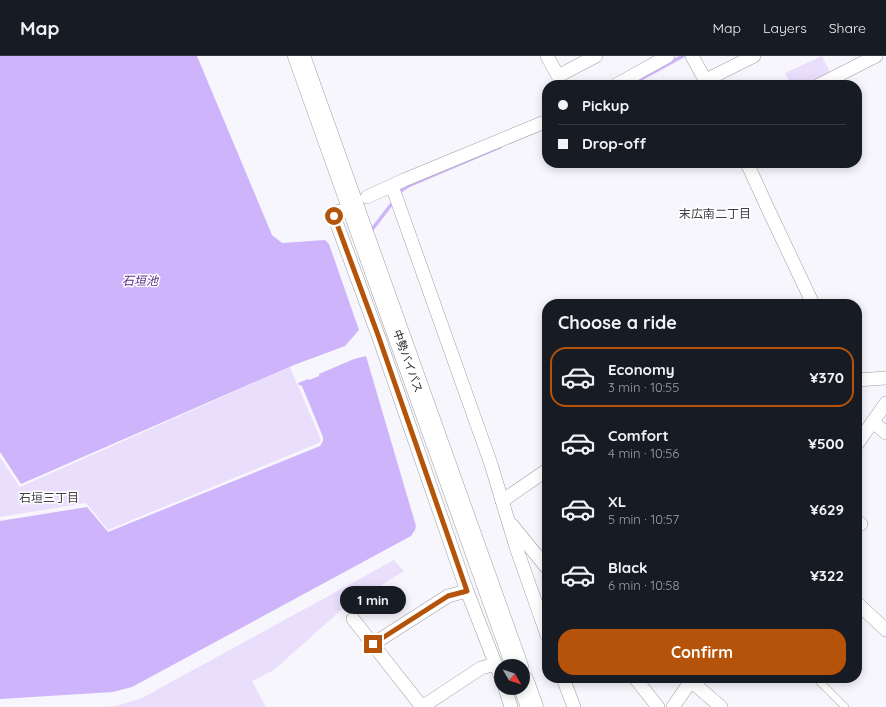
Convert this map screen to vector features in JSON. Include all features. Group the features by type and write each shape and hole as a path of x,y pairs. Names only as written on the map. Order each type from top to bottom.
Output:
{"highway":[{"name":"中勢バイパス","path":"298,56 515,659"},
{"path":"528,695 532,707"}],"street":[{"path":"547,56 558,76 596,56"},
{"path":"625,80 668,56"},
{"path":"692,56 706,80"},
{"path":"711,80 754,56"},
{"path":"829,80 876,56"},
{"path":"367,197 404,180 542,123"},
{"path":"749,168 768,211 811,299"},
{"path":"392,186 491,464 516,547 542,621"},
{"path":"339,211 334,216 378,335 467,591 494,659"},
{"path":"862,380 886,378"},
{"path":"862,437 886,403"},
{"path":"873,422 886,433"},
{"path":"502,501 542,473"},
{"path":"508,519 542,562"},
{"path":"373,644 448,596 467,591"},
{"path":"862,607 886,630"},
{"path":"352,619 422,707 481,668 494,665"},
{"path":"564,683 574,707"},
{"path":"639,683 658,707"},
{"path":"673,707 689,683"},
{"path":"696,683 720,707"},
{"path":"507,695 511,707"}],"lane":[{"path":"821,683 846,707"}],"shaded area":[{"path":"822,56 830,72 815,80 788,80 785,73"},
{"path":"290,367 321,440 319,443 108,530 86,503 0,517 0,457 20,487"},
{"path":"394,560 404,571 340,611 274,670 252,681 266,707 97,707 116,706 142,698"}],"water":[{"name":"石垣池","path":"0,56 197,56 272,235 282,243 325,240 329,244 359,330 345,346 294,365 21,484 0,452"},
{"path":"366,356 416,526 411,536 132,687 113,692 0,699 0,521 87,507 108,532 320,446 323,441 323,437 302,386 298,383 319,376 319,374 354,359"}],"waterway":[{"path":"639,80 683,56"},
{"path":"399,194 408,186 500,147"},
{"path":"370,232 394,201"}],"district":[{"name":"末広南二丁目","path":"715,213"},
{"name":"石垣三丁目","path":"49,497"}],"route":[{"path":"334,216 378,335 467,591 448,596 373,644"}]}
